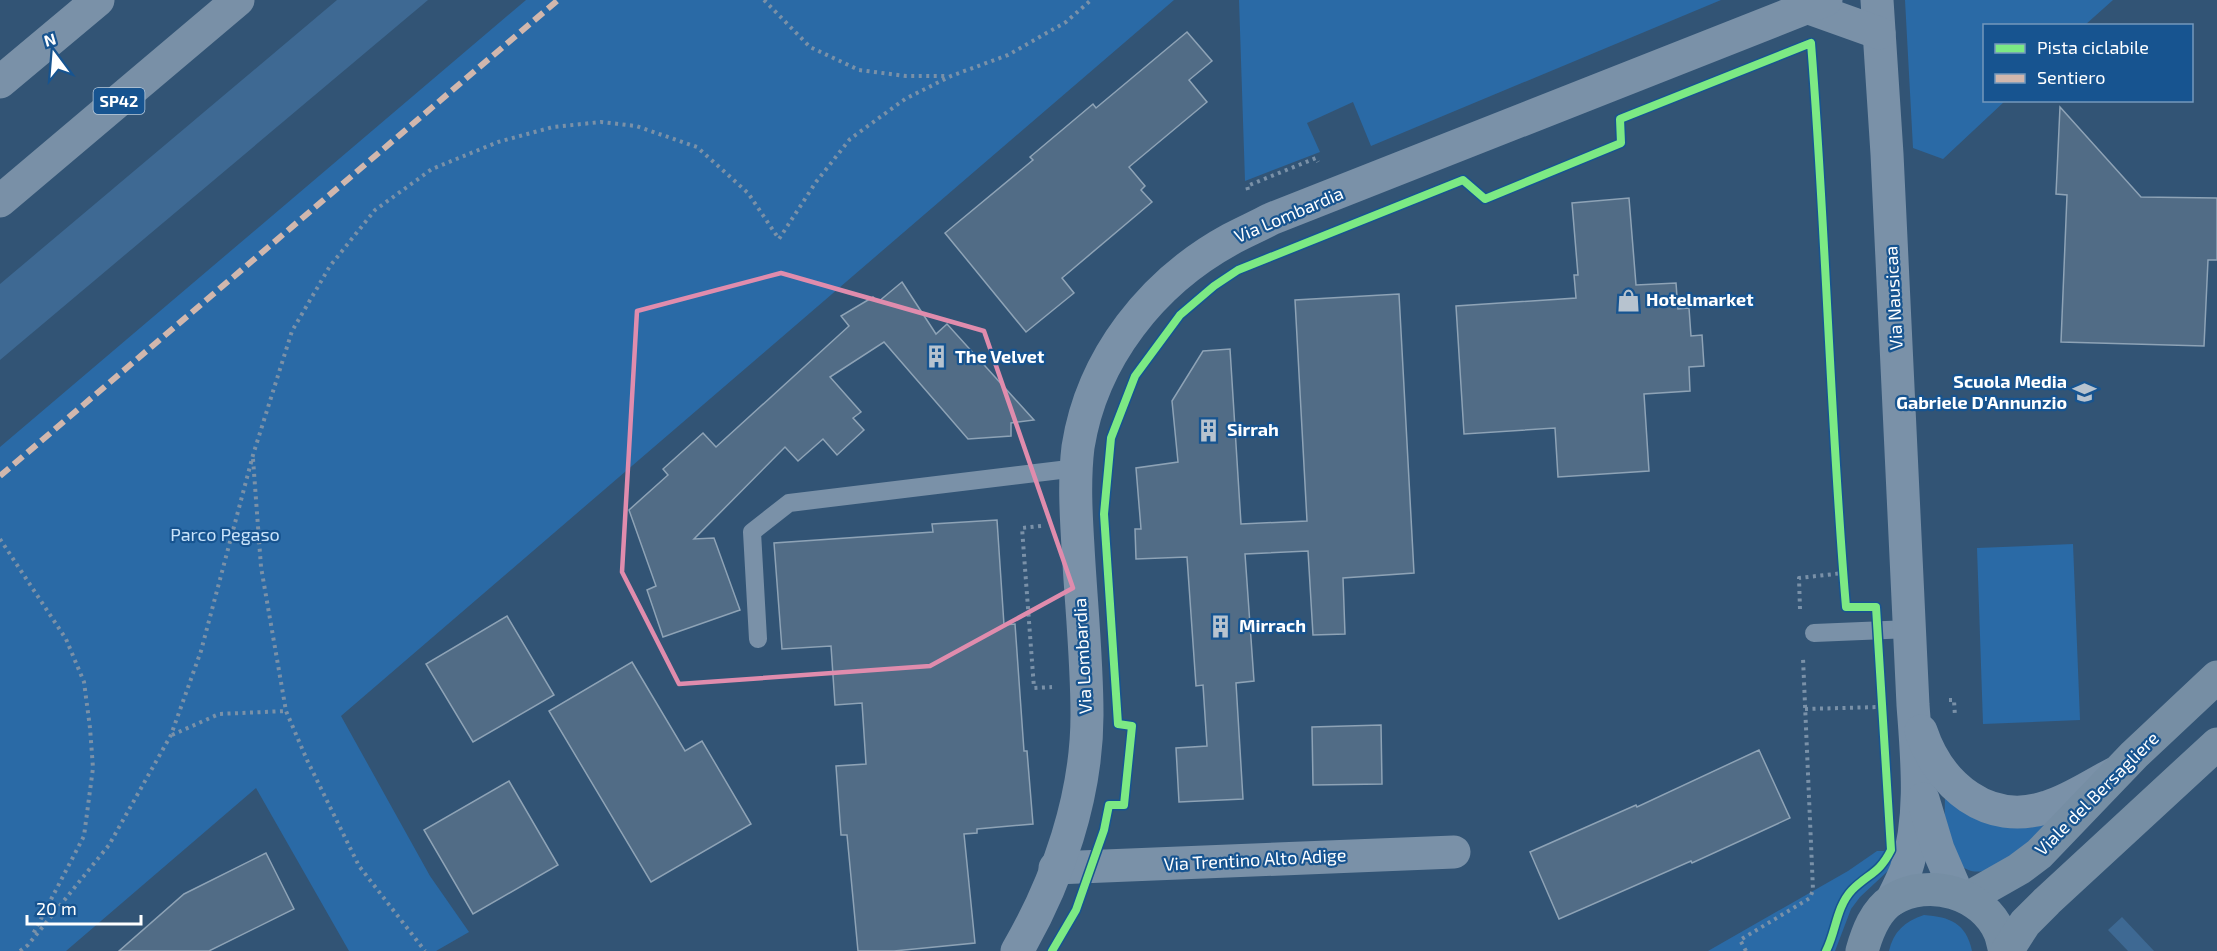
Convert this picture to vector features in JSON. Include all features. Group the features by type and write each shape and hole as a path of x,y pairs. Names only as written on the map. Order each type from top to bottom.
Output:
{"main road":[{"name":"SP42","path":"0,201 238,0"}],"street":[{"path":"0,82 98,0"},
{"name":"Via Nausicaa","path":"1877,0 1887,154 1910,628 1928,703 1927,750 1951,784 1962,792 1977,802 1998,810 2021,813 2048,807 2117,772"},
{"name":"Via Lombardia","path":"1017,951 1033,924 1055,868 1075,809 1084,764 1087,715 1077,524 1078,448 1085,413 1101,372 1114,346 1136,317 1200,258 1231,239 1272,219 1817,4 1879,33"},
{"name":"Viale del Bersagliere","path":"1962,895 2019,869 2039,854 2117,772 2217,677"},
{"name":"Via Nausicaa","path":"1892,900 1906,870 1913,834 1928,703"},
{"path":"2006,951 2025,923 2047,901 2217,744"},
{"name":"Via Nausicaa","path":"1919,781 1934,838 1962,895"},
{"name":"Via Trentino Alto Adige","path":"1055,868 1454,852"},
{"path":"1862,951 1867,931 1881,910 1892,900 1919,890 1939,889 1962,895 1988,915 2000,933 2006,951"}],"lane":[{"path":"758,639 752,532 789,503 1077,468"},
{"path":"1814,633 1910,628"}],"path":[{"path":"764,0 810,47 859,70 906,76 951,76"},
{"path":"20,951 28,945 109,845 171,735 201,651 253,455 292,331 330,266 375,210 432,169 498,142 553,127 601,122 636,126 697,147 748,193 780,239 816,182 850,139 905,99 951,76 1008,55 1066,22 1091,0"},
{"path":"1249,193 1247,186 1316,158 1322,171"},
{"path":"253,455 261,567 286,711 358,866 425,951"},
{"path":"1049,525 1022,528 1034,688 1062,686"},
{"path":"0,539 66,639 84,682 91,738 93,768 84,836 28,945"},
{"path":"1842,562 1844,585"},
{"path":"1801,614 1799,578 1843,573"},
{"path":"1746,951 1740,940 1810,898 1813,890 1802,650"},
{"path":"1881,695 1882,719"},
{"path":"1928,703 1954,700 1956,720"},
{"path":"1805,709 1872,708"},
{"path":"171,735 219,714 286,711"}],"highlighted area":[{"path":"781,273 984,331 1073,588 930,666 679,684 622,572 637,311"}],"green space":[{"name":"Parco Pegaso","path":"526,0 1174,0 341,716 430,876 469,932 436,951 349,951 256,788 66,951 0,951 0,447"},
{"path":"1239,0 1721,0 1371,146 1353,102 1307,123 1320,152 1245,181"},
{"path":"1905,0 2113,0 2086,24 1983,24 1983,102 2004,102 1943,159 1913,148"},
{"path":"2073,544 2080,720 1983,724 1977,548"},
{"path":"1945,796 2005,827 2027,828 2049,824 2025,847 1996,867 1981,871 1968,870 1957,861 1946,837"},
{"path":"1877,851 1899,851 1890,869 1860,897 1851,909 1835,951 1708,951 1848,871"},
{"path":"1924,915 1956,923 1966,934 1972,951 1889,951 1893,938 1901,928 1911,920"}],"shaded area":[{"path":"337,0 428,0 0,360 0,284"},
{"path":"2122,917 2154,951 2128,951 2108,930"}],"building":[{"path":"1187,32 1212,61 1189,80 1207,102 1129,167 1145,186 1141,190 1152,202 1062,278 1074,293 1026,332 945,233 1033,160 1030,157 1093,104 1096,108"},
{"path":"2060,107 2141,197 2217,198 2217,260 2208,260 2204,346 2061,342 2067,195 2056,194"},
{"path":"1629,198 1636,285 1676,283 1678,309 1689,308 1691,336 1702,335 1704,366 1689,367 1690,391 1644,394 1649,471 1558,477 1555,428 1464,434 1456,306 1576,298 1574,275 1578,275 1572,203"},
{"path":"902,282 936,334 947,324 1034,420 1011,423 1011,436 968,439 884,342 830,377 861,412 853,418 864,430 837,455 823,439 798,461 785,447 694,539 714,538 740,610 663,637 647,590 656,586 629,510 668,475 663,469 703,433 716,447 849,326 841,316 873,297 878,302"},
{"path":"1399,294 1414,573 1343,578 1345,634 1313,635 1308,551 1245,554 1254,681 1236,683 1243,799 1179,802 1176,748 1207,746 1203,685 1196,686 1187,557 1136,559 1135,529 1141,529 1136,468 1178,462 1172,401 1203,351 1230,349 1241,524 1307,521 1295,300"},
{"path":"997,520 1004,625 1015,624 1024,751 1027,751 1033,824 977,829 977,833 964,834 975,943 894,951 858,951 847,835 841,835 836,766 866,764 862,703 835,705 831,646 782,649 774,543 933,532 932,524"},
{"path":"507,616 554,695 473,742 426,664"},
{"path":"632,662 685,751 702,741 751,824 651,882 549,711"},
{"path":"1381,725 1382,784 1313,785 1312,727"},
{"path":"1759,750 1790,818 1692,863 1691,861 1559,919 1530,852 1636,805 1637,807"},
{"path":"509,781 558,865 473,914 424,830"},
{"path":"266,853 294,909 209,951 119,951 184,894"}],"marked path":[{"path":"0,476 558,0"}],"cycle path":[{"path":"1052,951 1076,910 1104,830 1109,805 1124,805 1132,726 1118,724 1104,514 1111,438 1135,376 1180,315 1214,286 1238,270 1463,180 1485,199 1621,143 1620,119 1811,43 1846,607 1876,607 1891,850 1878,869 1858,884 1847,897 1839,912 1826,951"}],"place":[{"name":"Hotelmarket","path":"1628,300"},
{"name":"The Velvet","path":"937,357"},
{"name":"Scuola Media Gabriele D'Annunzio","path":"2085,392"},
{"name":"Sirrah","path":"1209,430"},
{"name":"Mirrach","path":"1221,626"}]}
